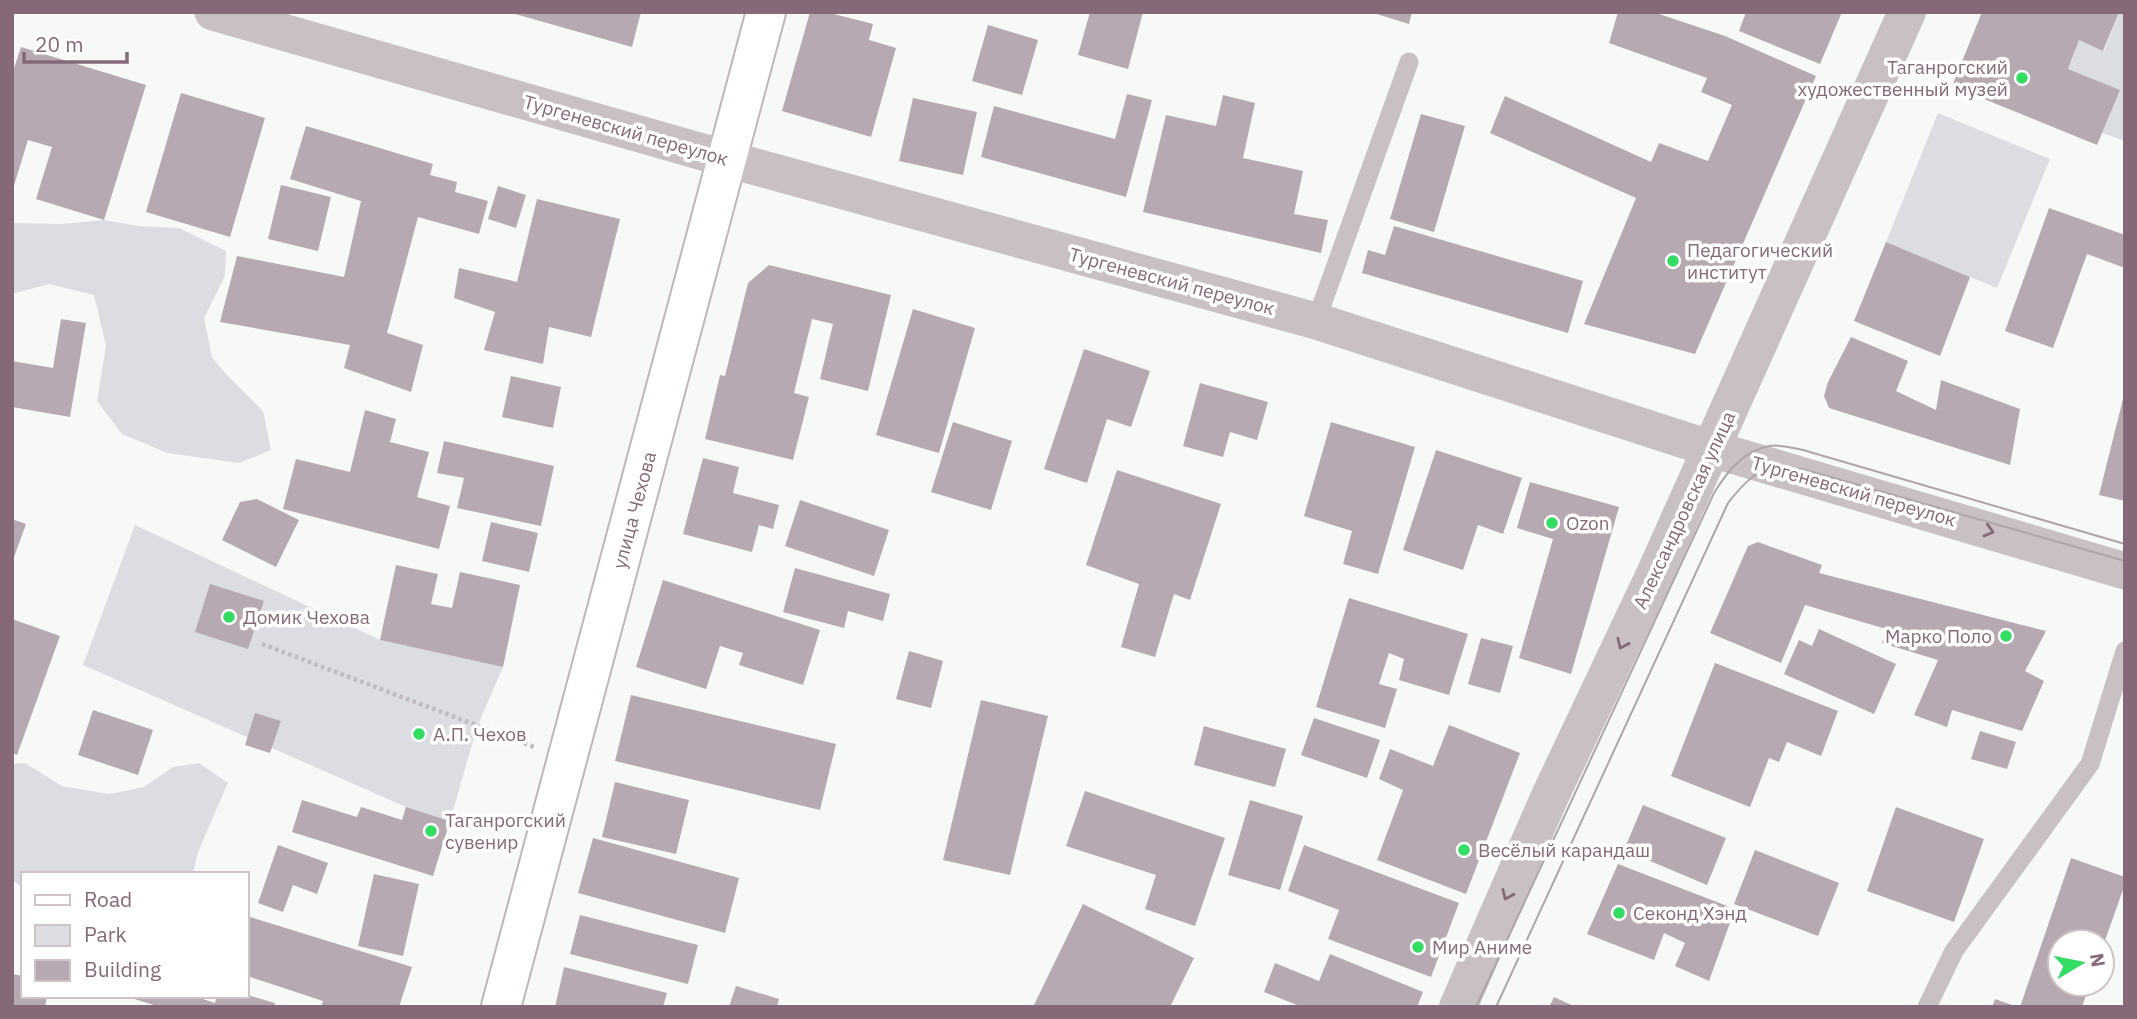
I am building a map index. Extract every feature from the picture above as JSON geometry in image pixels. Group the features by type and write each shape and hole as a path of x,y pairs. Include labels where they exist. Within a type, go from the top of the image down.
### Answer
{"main road":[{"name":"улица Чехова","path":"501,1007 766,12"}],"street":[{"name":"Тургеневский переулок","path":"213,12 727,159 1316,321 1712,449 2125,571"},
{"name":"Александровская улица","path":"1458,1007 1550,796 1712,449 1908,12"}],"lane":[{"path":"1316,321 1409,62"},
{"path":"1927,1007 1954,951 2090,764 2125,652"}],"path":[{"path":"262,645 477,727 568,758"}],"green space":[{"path":"2119,12 2125,12 2125,141 2102,133 2119,90 2068,69 2079,40 2104,51"},
{"path":"1938,113 2050,159 1997,288 1886,242"},
{"path":"104,220 139,226 179,228 226,251 225,276 204,318 212,357 263,411 271,450 239,463 167,453 122,434 97,401 106,346 94,295 49,284 12,294 12,223 62,224"},
{"path":"135,525 380,640 503,667 477,727 450,821 406,807 83,665"},
{"path":"25,763 62,786 109,794 144,787 173,767 199,763 228,783 198,852 193,872 21,872 21,886 12,880 12,764"}],"building":[{"path":"508,12 641,12 632,47"},
{"path":"810,12 826,12 873,24 869,40 896,48 871,137 782,111"},
{"path":"1090,12 1143,12 1128,69 1078,55"},
{"path":"1370,12 1412,12 1409,24"},
{"path":"1618,12 1653,12 1725,36 1816,76 1695,354 1584,324 1636,198 1490,133 1505,96 1651,162 1659,143 1708,161 1732,105 1701,92 1707,78 1609,43"},
{"path":"1746,12 1842,12 1820,64 1739,31"},
{"name":"Таганрогский художественный музей","path":"1982,12 2119,12 2103,51 2079,40 2068,69 2120,90 2097,145 1952,86"},
{"path":"988,25 1038,40 1022,95 972,81"},
{"path":"21,47 146,85 104,220 36,199 52,147 28,140 12,192 12,74"},
{"path":"181,93 265,118 230,237 146,212"},
{"path":"1127,94 1152,100 1126,197 981,157 994,106 1115,139"},
{"path":"1223,95 1255,103 1243,158 1303,171 1294,214 1328,220 1321,253 1143,212 1166,115 1216,126"},
{"path":"913,98 977,112 963,175 899,161"},
{"path":"1421,114 1465,126 1434,232 1390,219"},
{"path":"306,126 433,164 430,175 457,182 455,192 488,201 479,234 418,217 387,333 423,345 411,392 344,368 350,345 220,322 237,256 344,277 361,201 290,179"},
{"path":"281,185 331,197 318,251 268,239"},
{"path":"498,186 526,195 516,228 488,219"},
{"path":"537,199 620,219 591,337 549,327 543,364 484,350 495,312 454,298 459,268 517,282"},
{"path":"2049,208 2125,235 2125,268 2087,254 2053,348 2005,331"},
{"path":"1394,226 1583,281 1568,333 1362,273 1368,250 1385,255"},
{"path":"1886,242 1970,277 1940,356 1854,321"},
{"path":"769,265 891,295 868,391 820,379 833,324 812,319 794,393 809,397 793,460 705,439 720,375 725,376 748,283"},
{"path":"913,309 975,328 939,453 876,435"},
{"path":"61,319 86,323 70,417 12,407 12,361 53,368"},
{"path":"1851,337 1908,361 1896,391 1936,410 1941,380 2020,409 2010,465 1829,408 1824,396 1828,382"},
{"path":"1084,349 1150,371 1131,427 1107,419 1087,483 1044,469"},
{"path":"511,376 561,387 553,428 502,417"},
{"path":"1200,383 1268,402 1257,440 1230,432 1223,457 1183,446"},
{"path":"2125,395 2125,501 2099,495"},
{"path":"365,410 396,419 390,442 429,452 417,497 450,506 439,549 283,509 296,459 350,472"},
{"path":"953,422 1012,441 991,510 931,492"},
{"path":"1331,422 1415,447 1378,574 1343,564 1352,531 1304,516"},
{"path":"444,441 554,466 541,526 457,508 464,478 437,473"},
{"path":"1436,450 1522,478 1503,534 1478,525 1463,570 1403,550"},
{"path":"703,458 739,467 733,493 779,505 773,529 759,525 752,552 683,534"},
{"path":"1117,470 1221,504 1190,600 1174,594 1155,657 1121,647 1139,584 1086,565"},
{"path":"1530,482 1619,507 1571,674 1519,658 1553,539 1517,528"},
{"path":"257,499 299,520 276,567 222,540 240,502"},
{"path":"800,500 889,530 874,576 785,546"},
{"path":"12,519 26,524 13,560 12,560"},
{"path":"491,522 538,533 529,572 482,561"},
{"path":"1758,542 1822,565 1819,573 2046,631 2025,671 2044,681 2022,731 1952,710 1947,727 1914,715 1938,660 1882,643 1886,629 1805,605 1781,663 1710,633 1748,546"},
{"path":"396,565 438,574 431,604 452,608 460,572 520,585 503,667 380,640"},
{"path":"795,568 890,594 883,621 848,611 844,628 783,612"},
{"path":"663,580 820,630 803,685 739,665 743,653 720,646 706,689 636,667"},
{"name":"Домик Чехова","path":"210,584 264,601 248,649 195,632"},
{"path":"1349,598 1468,634 1449,695 1399,680 1404,659 1389,653 1379,684 1397,689 1385,728 1316,707"},
{"path":"12,619 60,636 17,755 12,753"},
{"path":"1819,629 1896,664 1874,714 1784,674 1799,640 1812,646"},
{"path":"1481,638 1513,646 1500,693 1468,684"},
{"path":"909,651 943,661 931,708 896,699"},
{"path":"1715,663 1838,711 1821,756 1787,742 1779,762 1769,758 1750,807 1671,776"},
{"path":"631,695 836,744 820,810 615,761"},
{"path":"981,700 1048,716 1010,875 943,860"},
{"path":"93,710 153,730 138,775 78,755"},
{"path":"255,713 281,721 270,753 245,745"},
{"path":"1314,718 1380,740 1367,778 1301,755"},
{"path":"1449,725 1520,753 1466,894 1377,860 1403,790 1379,779 1390,749 1433,766"},
{"path":"1204,726 1286,749 1275,787 1194,765"},
{"path":"1980,731 2016,742 2007,769 1971,759"},
{"path":"615,782 689,800 676,854 602,837"},
{"path":"1085,791 1225,838 1195,926 1145,909 1156,875 1066,846"},
{"path":"302,800 357,817 361,807 402,820 406,807 450,821 433,876 292,832"},
{"path":"1250,800 1303,816 1280,890 1228,875"},
{"path":"1643,805 1726,838 1707,885 1624,850"},
{"path":"1896,807 1984,839 1954,922 1867,891"},
{"path":"593,838 739,878 725,933 578,893"},
{"path":"278,845 328,863 317,894 293,885 283,912 258,903"},
{"path":"1304,845 1459,903 1431,977 1328,939 1339,910 1288,891"},
{"path":"1755,850 1839,883 1818,936 1734,904"},
{"path":"2071,858 2125,877 2109,928 2047,928"},
{"path":"1618,864 1735,909 1709,981 1675,966 1685,943 1664,933 1654,960 1587,934"},
{"path":"374,874 419,884 403,956 358,946"},
{"path":"1083,904 1194,958 1170,1007 1033,1007"},
{"path":"580,915 698,945 688,984 570,954"},
{"path":"248,916 412,967 399,1007 321,1007 323,1001 248,976"},
{"path":"2046,931 2046,998 2085,998 2082,1007 2020,1007"},
{"path":"1330,954 1423,992 1417,1007 1302,1007 1264,992 1275,963 1319,981"},
{"path":"564,967 667,993 663,1007 555,1007"},
{"path":"12,974 21,976 21,998 47,998 45,1007 12,1007"},
{"path":"736,986 779,999 777,1007 729,1007"},
{"path":"248,995 275,1003 274,1007 160,1007 131,998 200,998 215,1003 216,998 248,998"},
{"path":"1554,997 1576,1007 1549,1007"},
{"path":"1995,999 2015,1006 2015,1007 1992,1007"}],"tram line":[{"path":"1476,1007 1714,493 1730,470 1751,452 1769,446 1803,450 2125,544"},
{"path":"1496,1007 1728,503 1754,476 1773,467 1802,469 2125,561"}],"place":[{"name":"Таганрогский художественный музей","path":"2022,78"},
{"name":"Педагогический институт","path":"1673,261"},
{"name":"Ozon","path":"1552,523"},
{"name":"Домик Чехова","path":"229,617"},
{"name":"Марко Поло","path":"2006,636"},
{"name":"А.П. Чехов","path":"419,734"},
{"name":"Таганрогский сувенир","path":"431,831"},
{"name":"Весёлый карандаш","path":"1464,850"},
{"name":"Секонд Хэнд","path":"1619,913"},
{"name":"Мир Аниме","path":"1418,947"}]}
